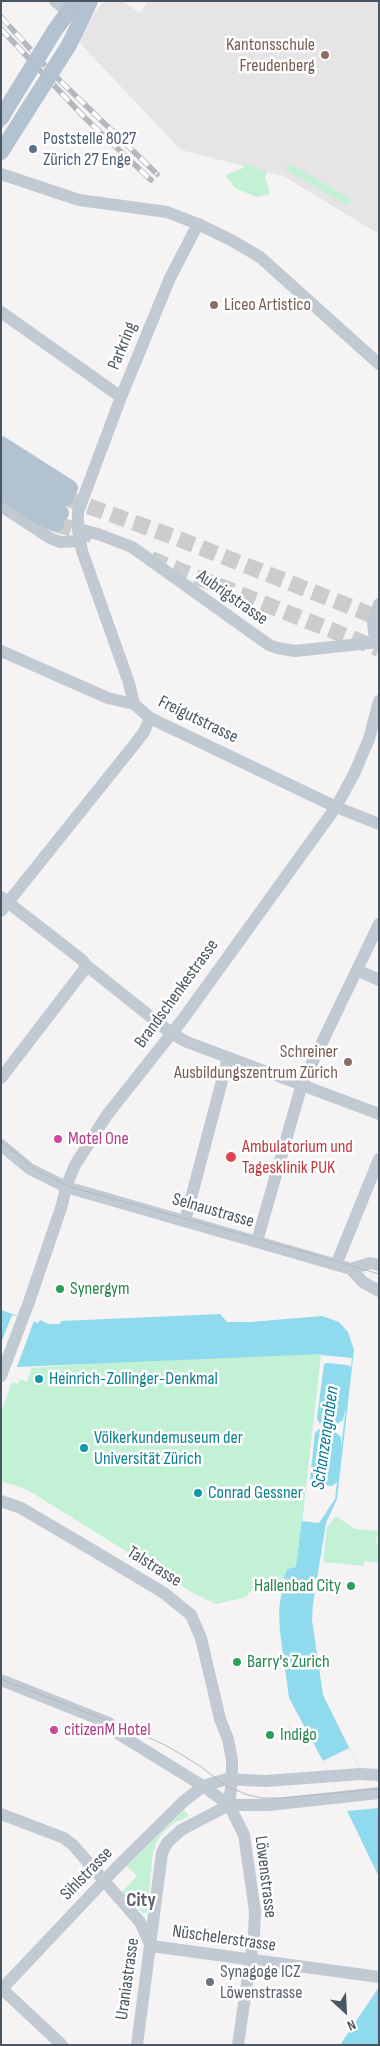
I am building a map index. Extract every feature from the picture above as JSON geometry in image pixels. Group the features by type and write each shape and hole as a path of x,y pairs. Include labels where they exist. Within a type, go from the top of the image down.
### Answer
{"main road":[{"path":"1,118 70,9 90,1"},
{"path":"1,152 68,45 70,9"},
{"path":"1,444 63,506"},
{"path":"1,460 37,484 63,506"},
{"path":"1,476 63,506"},
{"path":"1,492 31,512 63,506"}],"street":[{"path":"1,174 79,200 167,212 231,240 260,257 379,364"},
{"name":"Parkring","path":"134,704 129,683 78,536 78,512 121,397 170,278 198,224"},
{"path":"1,312 121,397"},
{"name":"Aubrigstrasse","path":"1,506 50,538 60,542 78,536 98,534 132,547 269,645 277,648 294,651 379,642"},
{"path":"379,604 372,623 374,633 379,642"},
{"name":"Freigutstrasse","path":"1,651 108,698 134,704 150,718 336,807 379,824"},
{"name":"Brandschenkestrasse","path":"1,1376 23,1318 73,1168 107,1115 171,1033 336,807 354,774 369,739 379,700"},
{"path":"150,718 144,732 134,745 69,827 4,904 81,959 87,966 171,1033 187,1042 379,1114"},
{"path":"257,1241 302,1084 379,924"},
{"path":"1,1078 87,966"},
{"path":"357,970 379,980"},
{"path":"185,1221 228,1058"},
{"name":"Selnaustrasse","path":"1,1145 30,1169 66,1187 351,1269 363,1282 379,1291"},
{"path":"336,1265 379,1159"},
{"name":"Selnaustrasse","path":"351,1269 370,1263 379,1265"},
{"name":"Talstrasse","path":"1,1501 21,1508 52,1525 164,1594 184,1608 191,1616 197,1627 220,1719 228,1739 232,1760 229,1805"},
{"path":"1,1680 109,1723 117,1733 203,1786 229,1805 255,1806 375,1794"},
{"path":"203,1786 215,1781 232,1779 265,1781 361,1774 379,1775"},
{"name":"Sihlstrasse","path":"2,1990 104,1881 183,1802 203,1786"},
{"name":"Löwenstrasse","path":"229,1805 244,1835 255,1910 254,1935 238,2045"},
{"name":"Uraniastrasse","path":"137,2045 162,1852 181,1830 229,1805"},
{"name":"Nüschelerstrasse","path":"1,1814 66,1839 140,1922 151,1946 250,1961 379,1977"},
{"path":"2,1990 62,2045"}],"shaded area":[{"path":"104,1 122,1 140,13 148,1 379,1 379,234 283,176 181,150 75,38"}],"green space":[{"path":"245,163 267,172 265,177 270,192 268,195 256,197 235,188 225,175 243,168"},
{"path":"289,163 351,199 347,205 285,169"},
{"path":"322,1353 296,1567 287,1569 284,1578 251,1591 246,1597 216,1604 195,1594 26,1489 1,1481 1,1412 12,1382 18,1384 20,1379 27,1382 32,1368"},
{"path":"336,1516 355,1529 378,1531 376,1543 379,1544 379,1563 364,1561 364,1566 323,1562 327,1527"},
{"path":"184,1810 189,1816 174,1823 165,1831 158,1839 153,1851 147,1913 143,1913 122,1892 137,1876 127,1866"}],"water":[{"name":"Schanzengraben","path":"1,1310 38,1323 40,1320 48,1324 60,1324 61,1321 220,1314 227,1322 322,1316 339,1322 348,1332 354,1350 337,1499 326,1523 312,1620 323,1695 379,1808 379,1877 323,1761 289,1698 280,1632 279,1609 284,1578 287,1569 296,1567 322,1354 17,1367 1,1359"},
{"path":"379,1987 379,2042 377,2045 340,2045"}],"pier":[{"path":"12,1315 34,1321 17,1367 1,1361 1,1343"},
{"path":"321,1355 352,1358 351,1367 348,1365 324,1364 317,1418 319,1423 335,1425 343,1420 346,1407 341,1447 341,1437 334,1431 319,1429 315,1433 310,1479 313,1484 332,1486 337,1482 335,1499 319,1523 302,1521"},
{"path":"349,1748 379,1808 347,1811 323,1761"}],"tunnel":[{"path":"66,498 174,537 379,618"},
{"path":"56,524 92,535"},
{"path":"151,559 379,649"}],"tram line":[{"path":"1,108 70,1"},
{"path":"1,129 82,1"},
{"path":"1,1141 36,1170 71,1187 379,1274"},
{"path":"1,1679 139,1733 169,1747 200,1766 226,1786 248,1795 262,1798 281,1798 379,1789"}],"railway":[{"path":"1,17 52,73 157,174"},
{"path":"1,29 84,117 151,180"}],"place":[{"name":"Kantonsschule Freudenberg","path":"325,55"},
{"name":"Poststelle 8027 Zürich 27 Enge","path":"33,149"},
{"name":"Liceo Artistico","path":"214,305"},
{"name":"Schreiner Ausbildungszentrum Zürich","path":"348,1062"},
{"name":"Motel One","path":"58,1139"},
{"name":"Ambulatorium und Tagesklinik PUK","path":"231,1157"},
{"name":"Synergym","path":"60,1289"},
{"name":"Heinrich-Zollinger-Denkmal","path":"39,1379"},
{"name":"Völkerkundemuseum der Universität Zürich","path":"84,1448"},
{"name":"Conrad Gessner","path":"198,1493"},
{"name":"Hallenbad City","path":"351,1586"},
{"name":"Barry's Zurich","path":"237,1662"},
{"name":"citizenM Hotel","path":"54,1730"},
{"name":"Indigo","path":"270,1735"},
{"name":"Synagoge ICZ Löwenstrasse","path":"210,1982"}],"district":[{"name":"City","path":"141,1901"}]}
